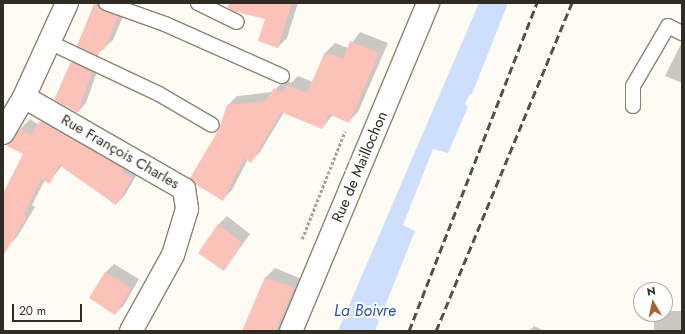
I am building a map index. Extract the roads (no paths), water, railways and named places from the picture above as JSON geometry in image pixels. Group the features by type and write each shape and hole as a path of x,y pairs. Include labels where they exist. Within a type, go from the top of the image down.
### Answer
{"street":[{"path":"3,133 24,97 67,3"},
{"name":"Rue de Maillochon","path":"291,331 428,3"},
{"name":"Rue François Charles","path":"24,97 184,189 187,209 173,255 131,331"}],"lane":[{"path":"106,3 165,24 282,76"},
{"path":"198,3 237,22"},
{"path":"633,106 633,86 668,26 682,33"},
{"path":"49,42 159,94 212,125"}],"water":[{"name":"La Boivre","path":"479,3 508,3 472,94 469,95 465,104 468,107 448,153 433,149 403,225 415,231 375,331 338,331"}],"railway":[{"path":"409,331 537,3"},
{"path":"436,331 572,3"}]}
